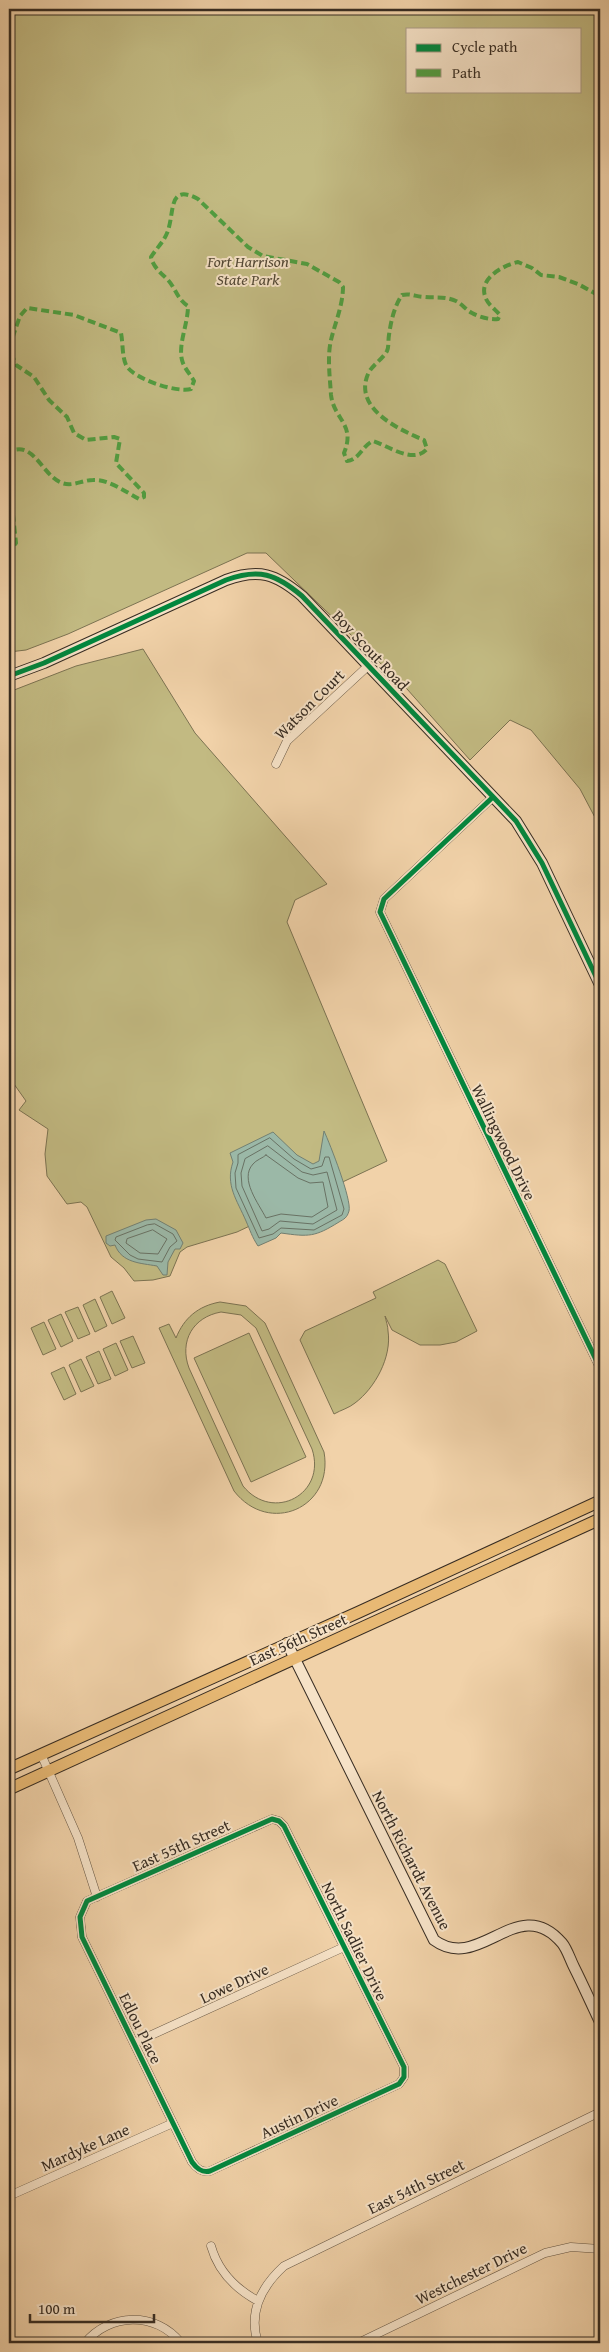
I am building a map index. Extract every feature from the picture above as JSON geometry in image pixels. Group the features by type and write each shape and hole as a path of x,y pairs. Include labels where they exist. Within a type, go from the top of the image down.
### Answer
{"main road":[{"name":"East 56th Street","path":"9,1769 600,1501"},
{"name":"East 56th Street","path":"9,1789 600,1519"}],"street":[{"name":"Boy Scout Road","path":"9,676 44,663 226,580 255,574 276,577 302,596 519,826 542,863 600,985"},
{"name":"Watson Court","path":"276,764 287,741 368,666"},
{"name":"Wallingwood Drive","path":"493,797 384,899 380,912 600,1368"},
{"path":"535,1530 542,1546"},
{"name":"North Richardt Avenue","path":"287,1643 296,1657 426,1929 434,1940 450,1948 470,1949 518,1926 534,1925 545,1929 563,1944 600,2022"},
{"path":"41,1754 78,1838 97,1897"},
{"name":"East 55th Street","path":"97,1897 265,1821 276,1820"},
{"name":"North Sadlier Drive","path":"276,1820 284,1826 404,2067 404,2077"},
{"name":"Edlou Place","path":"97,1897 87,1902 81,1912 79,1923 81,1935 192,2162 202,2171"},
{"name":"Lowe Drive","path":"134,2043 344,1947"},
{"name":"Austin Drive","path":"202,2171 210,2171 390,2088 400,2083 404,2077"},
{"name":"East 54th Street","path":"258,2301 265,2286 272,2277 287,2264 600,2112"},
{"name":"Mardyke Lane","path":"9,2196 173,2123"},
{"path":"211,2246 218,2264 230,2280 242,2291 258,2301 255,2324 258,2343"},
{"name":"Westchester Drive","path":"358,2343 545,2253 571,2247 600,2250"},
{"path":"85,2343 102,2327 127,2320 146,2322 161,2327 180,2343"},
{"path":"592,2343 600,2339"}],"green space":[{"name":"Fort Harrison State Park","path":"9,9 600,9 600,827 580,789 531,730 510,720 470,760 407,689 266,553 247,553 68,634 26,650 9,652"},
{"path":"143,649 195,733 327,884 295,900 287,922 387,1161 237,1232 187,1247 180,1252 170,1276 153,1280 134,1281 124,1268 111,1257 87,1207 81,1202 67,1204 47,1176 45,1154 48,1129 19,1110 26,1101 9,1077 9,692 76,666"},
{"path":"438,1260 445,1264 477,1331 456,1342 440,1345 420,1345 392,1330 385,1316 389,1341 385,1361 380,1371 362,1397 353,1405 334,1414 300,1340 305,1331 376,1298 373,1292"},
{"path":"112,1291 125,1318 112,1324 100,1297"},
{"path":"95,1299 107,1326 95,1332 83,1305"},
{"path":"220,1302 246,1306 265,1323 324,1452 324,1472 319,1488 309,1501 296,1509 280,1513 264,1512 248,1505 234,1491 159,1328 169,1324 176,1338 183,1325 193,1314","holes":["221,1312 241,1315 256,1328 312,1449 315,1465 312,1479 305,1490 294,1498 282,1502 269,1502 255,1497 243,1486 186,1358 187,1340 196,1325 203,1319"]},
{"path":"78,1307 90,1334 78,1339 65,1312"},
{"path":"61,1314 73,1341 61,1347 48,1320"},
{"path":"44,1322 56,1349 43,1355 31,1328"},
{"path":"249,1333 306,1457 251,1482 194,1358"},
{"path":"133,1336 145,1363 132,1368 120,1341"},
{"path":"116,1343 128,1370 115,1376 103,1349"},
{"path":"99,1351 111,1379 98,1384 86,1357"},
{"path":"81,1359 94,1386 81,1392 69,1365"},
{"path":"64,1367 76,1394 64,1400 51,1373"}],"water":[{"path":"324,1131 347,1196 349,1211 347,1215 331,1227 312,1235 281,1233 276,1238 258,1246 233,1192 230,1178 233,1162 230,1153 273,1132 297,1155 313,1164 319,1161"},
{"path":"156,1219 176,1230 183,1243 180,1249 175,1249 168,1262 167,1275 163,1275 157,1266 127,1259 118,1251 115,1245 110,1246 106,1243 106,1236 146,1220"}],"marked path":[{"path":"9,458 14,450 21,449 33,456 49,474 62,483 70,484 99,480 117,486 139,499 144,497 144,493 116,463 120,439 114,437 86,440 74,433 67,417 49,400 34,377 16,365 9,348 20,316 27,308 74,315 121,333 126,365 137,375 166,387 184,390 191,389 194,381 184,366 181,354 188,306 181,300 171,283 155,267 151,257 168,232 175,200 182,194 198,199 248,247 263,256 307,264 339,282 343,287 330,347 329,368 333,403 346,428 347,443 344,453 347,461 358,456 373,441 407,455 415,455 427,449 424,440 392,424 373,408 367,398 365,386 368,374 387,351 393,314 402,295 448,298 458,302 478,316 498,319 500,315 489,304 484,289 489,278 494,273 518,262 532,268 541,275 559,277 578,284 600,296"},
{"path":"9,478 16,543 9,549"}],"cycle path":[{"path":"9,676 44,663 226,580 248,574 267,575 275,578 302,596 516,821 542,863 600,985"},
{"path":"493,797 384,899 380,912 600,1368"},
{"path":"272,1819 279,1821 284,1826 404,2067 404,2077 399,2084 210,2171 202,2171 192,2162 82,1937 80,1917 87,1901 272,1819"}]}
